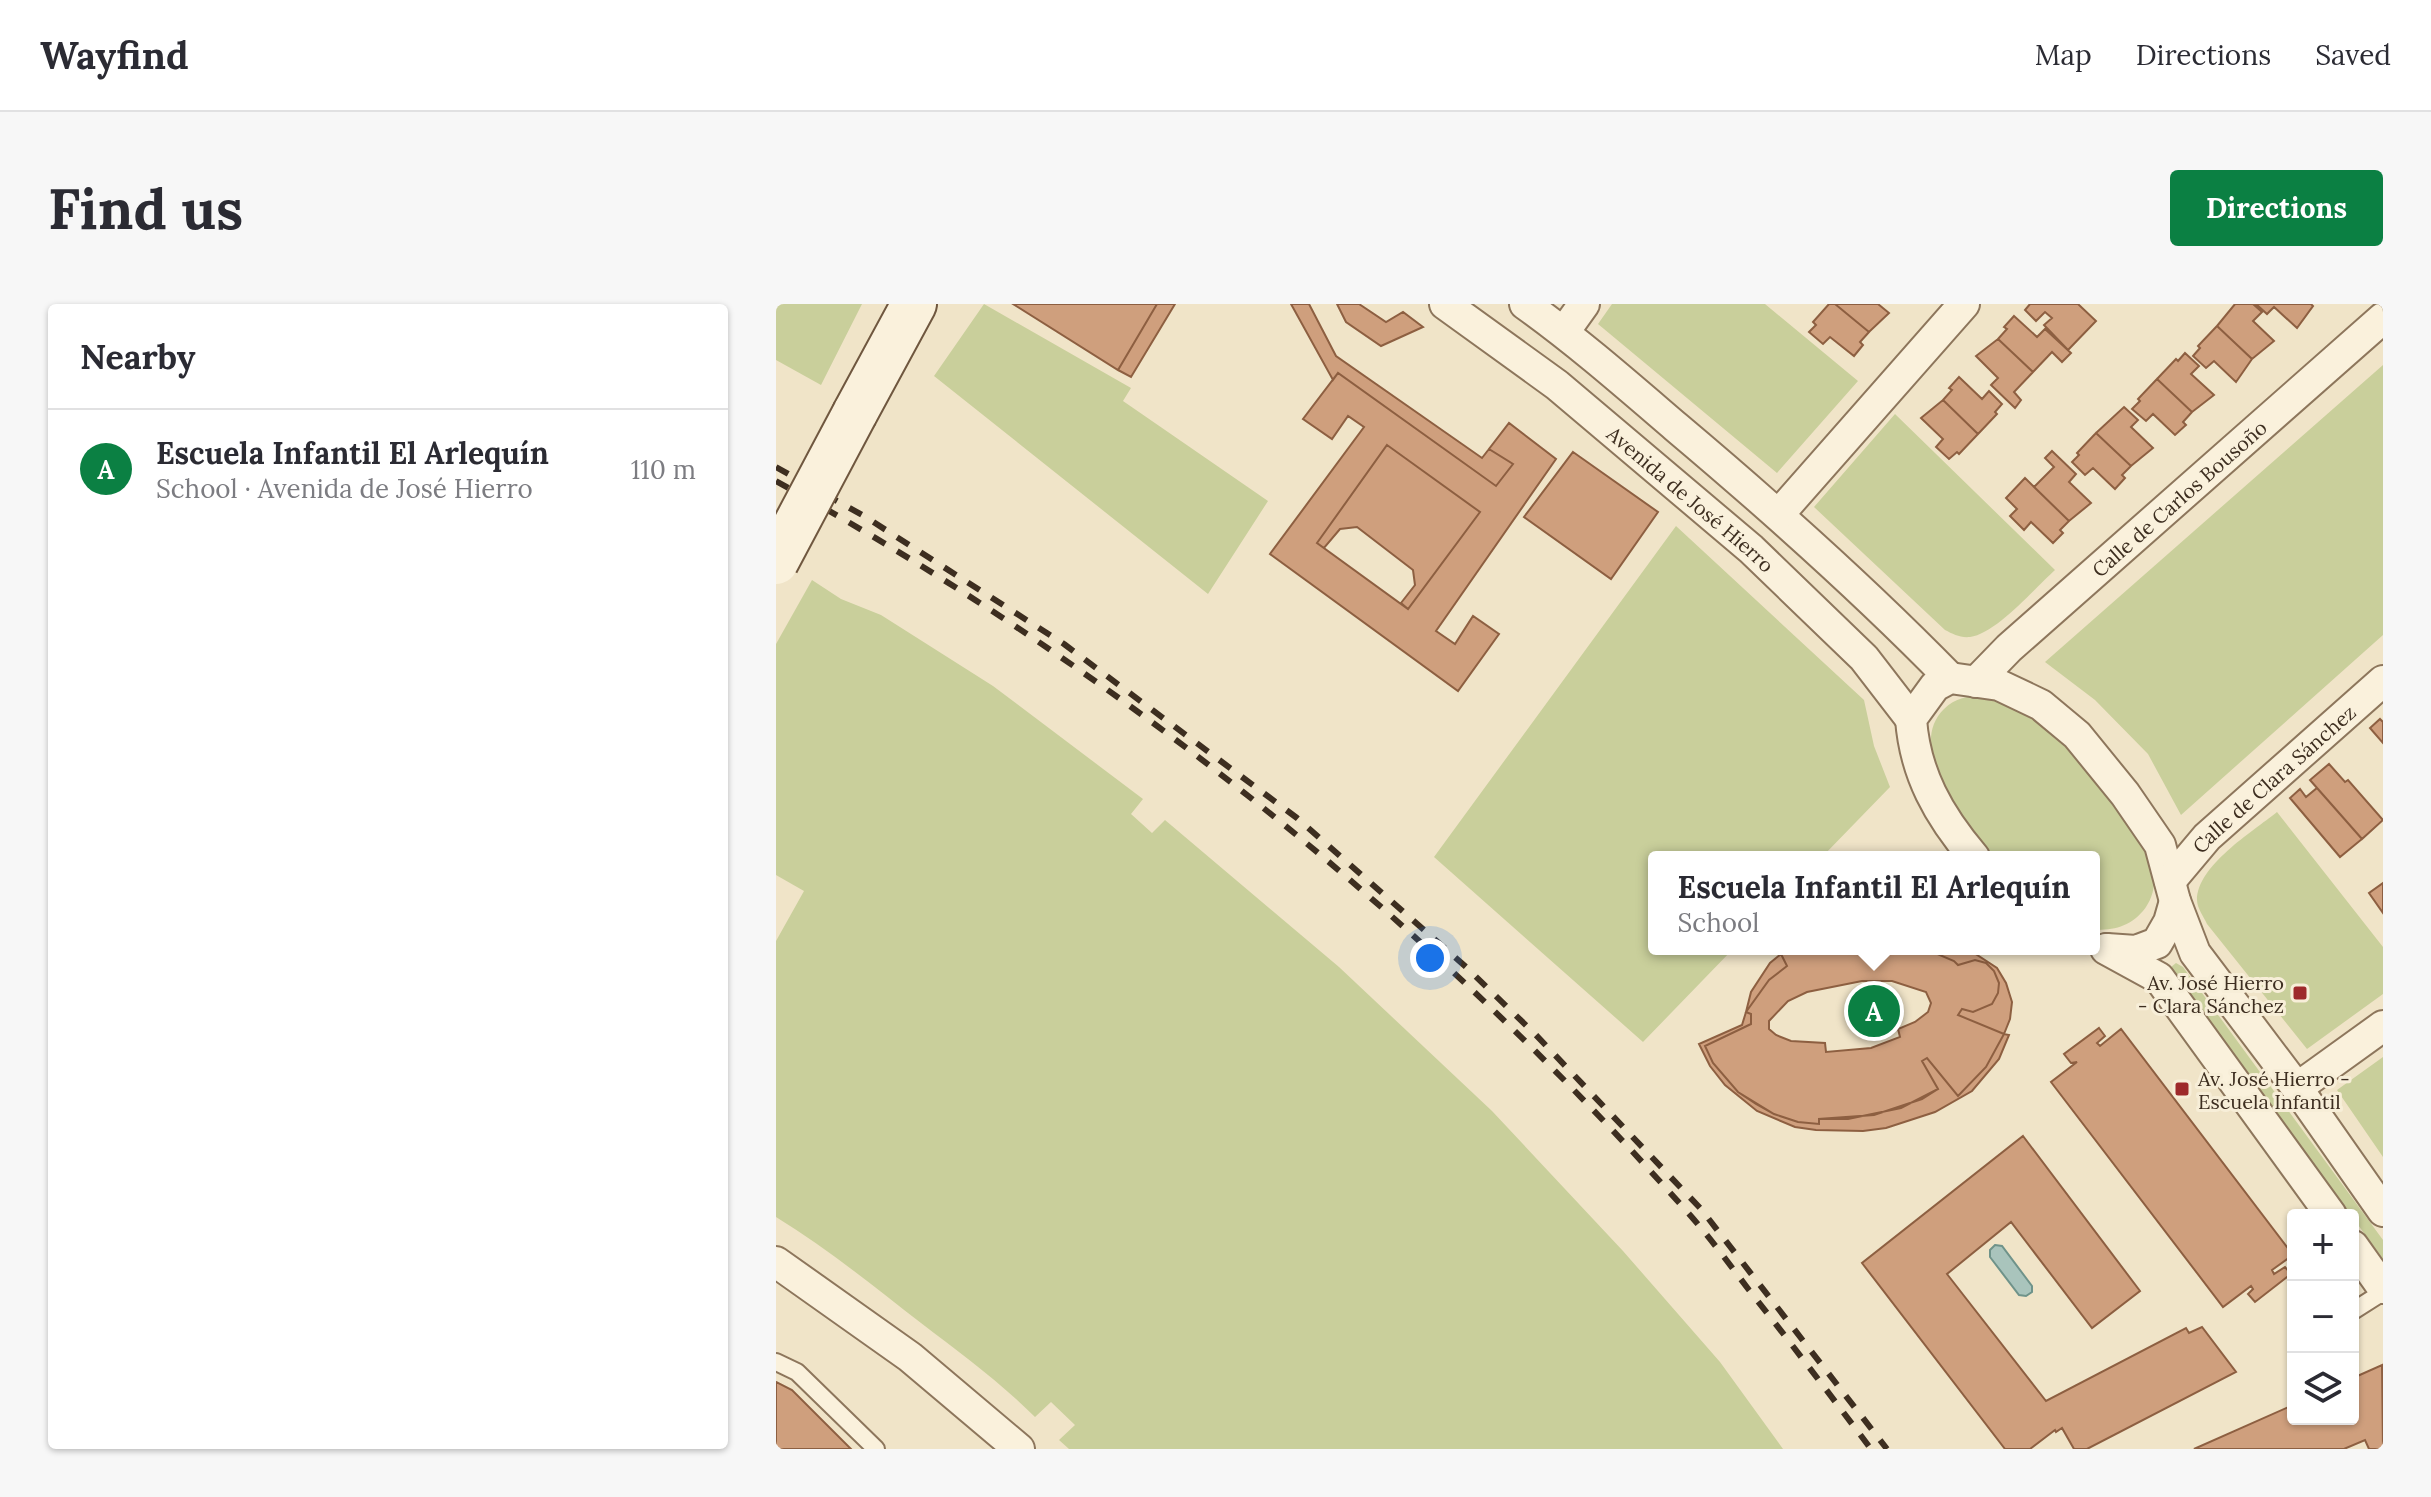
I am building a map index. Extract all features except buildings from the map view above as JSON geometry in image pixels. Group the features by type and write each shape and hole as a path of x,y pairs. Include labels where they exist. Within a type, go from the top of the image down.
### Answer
{"street":[{"path":"776,562 914,304"},
{"name":"Avenida de José Hierro","path":"1445,304 1557,385 1751,549 1864,658 1911,719"},
{"path":"1525,304 1564,332 1779,514 1898,625 1963,680 1999,685 2041,705 2077,735 2125,794 2160,845 2172,891 2195,953 2297,1088 2383,1211"},
{"path":"1564,332 1584,304"},
{"path":"1779,514 1964,304"},
{"name":"Calle de Carlos Bousoño","path":"1911,719 1935,686 1963,680 2009,648 2383,318"},
{"name":"Calle de Clara Sánchez","path":"2100,946 2136,951 2157,943 2169,922 2172,891 2207,837 2383,681"},
{"path":"1911,719 1913,747 1925,785 1949,827 1969,851"},
{"path":"2100,946 2159,978 2327,1209"},
{"path":"2297,1088 2383,1026"},
{"path":"2359,1255 2383,1290"},
{"path":"776,1262 910,1357 1019,1449"}],"lane":[{"path":"2359,1307 2383,1290"},
{"path":"776,1362 797,1372 876,1449"}],"green space":[{"path":"776,304 862,304 821,385 776,360"},
{"path":"984,304 1131,388 1123,401 1268,501 1208,594 934,376"},
{"path":"1612,304 1765,304 1858,381 1777,473 1598,324"},
{"path":"2383,365 2383,635 2181,815 2148,754 2095,700 2045,662"},
{"path":"1895,414 2055,570 2003,619 1980,634 1963,637 1945,630 1814,507"},
{"path":"1676,526 1864,700 1874,746 1890,787 1828,851 1648,851 1648,955 1727,955 1643,1042 1434,857"},
{"path":"812,580 841,599 881,615 993,686 1143,799 1131,814 1152,833 1165,820 1339,967 1492,1111 1623,1251 1720,1362 1783,1449 1069,1449 1059,1440 1075,1425 1051,1402 1035,1417 980,1368 813,1241 776,1217 776,941 804,891 776,875 776,644"},
{"path":"1984,695 2048,729 2078,756 2119,807 2143,845 2154,877 2148,903 2132,921 2115,928 2100,929 2100,851 1985,851 1966,826 1942,785 1931,744 1934,725 1944,709 1953,702"},
{"path":"2277,812 2383,947 2383,994 2307,1049 2207,924 2197,903 2199,887 2216,862"},
{"path":"2176,963 2183,967 2383,1240 2383,1259 2359,1226 2359,1209 2346,1209 2171,967"},
{"path":"2383,1057 2383,1157 2337,1090"}],"water":[{"path":"1995,1245 2002,1246 2032,1286 2032,1292 2026,1296 2019,1295 1990,1257 1990,1250"}],"railway":[{"path":"776,467 864,516 1064,644 1297,818 1466,967 1535,1034 1701,1209 1887,1449"},
{"path":"776,481 903,555 1027,634 1147,719 1264,809 1377,903 1486,1003 1590,1107 1690,1215 1871,1449"}],"place":[{"name":"Av. José Hierro - Clara Sánchez","path":"2300,993"},
{"name":"Escuela Infantil El Arlequín","path":"1874,1011"},
{"name":"Av. José Hierro - Escuela Infantil","path":"2182,1089"}]}
